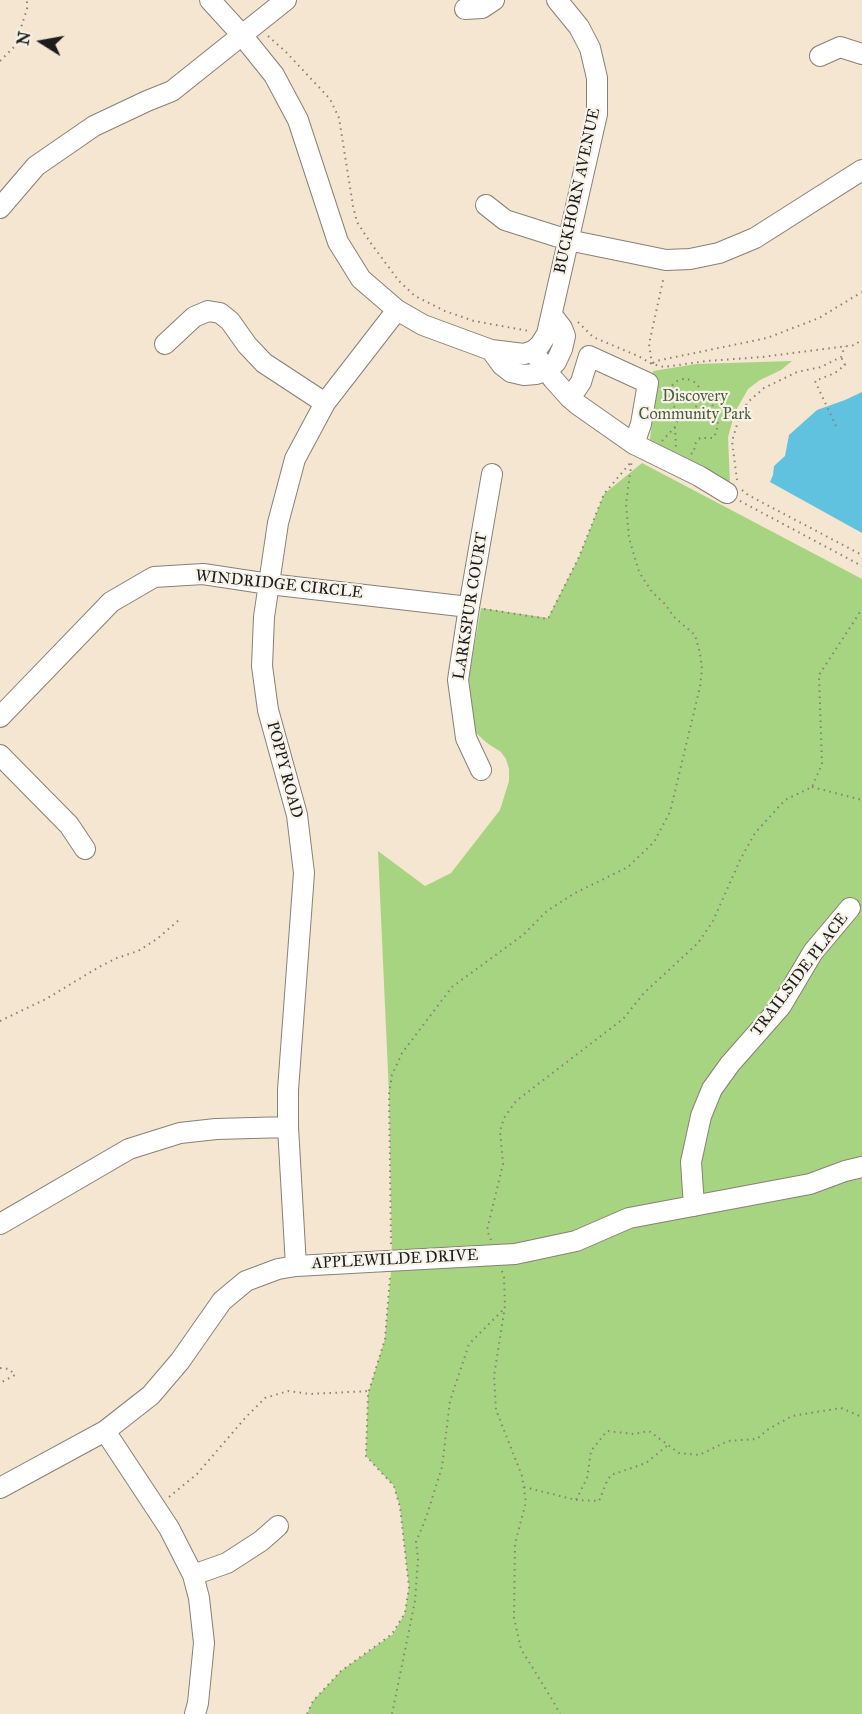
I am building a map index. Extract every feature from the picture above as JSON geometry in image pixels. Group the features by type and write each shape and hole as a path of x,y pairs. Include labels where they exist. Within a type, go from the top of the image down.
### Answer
{"street":[{"path":"210,0 248,29 274,75 298,120 338,242 361,279 397,310 423,325 491,350 524,354 533,351 570,398 633,453 699,476 727,493"},
{"path":"0,208 36,166 94,126 147,100 172,91 286,0"},
{"path":"465,9 482,8 494,0"},
{"name":"BUCKHORN AVENUE","path":"533,351 540,345 549,325 597,114 597,78 590,48 579,27 558,0"},
{"path":"820,56 840,47 862,54"},
{"path":"486,205 505,220 568,240 666,260 690,259 719,253 754,238 862,170"},
{"name":"POPPY ROAD","path":"296,1266 288,1090 304,873 297,815 268,710 262,666 264,617 278,523 295,459 325,403 397,310"},
{"path":"165,344 194,316 208,311 220,313 230,321 247,345 264,363 325,403"},
{"path":"491,350 502,365 512,372 524,375 548,370 556,362 565,336 562,328 549,325"},
{"path":"570,398 580,382 589,356 648,383 633,453"},
{"name":"LARKSPUR COURT","path":"481,770 466,738 458,681 475,608 492,474"},
{"name":"WINDRIDGE CIRCLE","path":"0,717 111,602 154,577 203,574 475,608"},
{"path":"0,755 69,825 85,849"},
{"name":"TRAILSIDE PLACE","path":"694,1206 691,1162 701,1116 712,1089 730,1064 781,1006 813,952 850,908"},
{"path":"0,1224 129,1149 180,1133 216,1129 288,1127"},
{"name":"APPLEWILDE DRIVE","path":"0,1488 105,1431 151,1395 180,1361 222,1301 246,1281 278,1269 296,1266 515,1254 576,1241 629,1218 810,1184 862,1167"},
{"path":"105,1431 169,1528 193,1575 199,1598 204,1643 195,1714"},
{"path":"193,1575 227,1563 261,1541 278,1526"}],"path":[{"path":"0,61 15,46 27,9 27,0"},
{"path":"248,29 285,51 330,99 339,118 357,222 399,281 415,296 474,321 549,325 575,320 593,337 652,364 664,367 855,345 862,339"},
{"path":"652,364 649,344 666,260"},
{"path":"652,364 656,361 767,338 819,318 862,292"},
{"path":"836,426 815,381 835,373 845,365 841,357 844,346"},
{"path":"841,357 821,367 796,372 764,388 748,402 732,441 739,485 748,495 862,555"},
{"path":"680,379 689,379 697,384 702,397 698,405 690,411 681,411 670,402 669,393 672,384 680,379"},
{"path":"687,457 693,452 700,438 713,438 718,424 710,397 707,393 701,392"},
{"path":"675,427 678,451 660,443 675,427 681,411"},
{"path":"475,608 548,619 579,557 604,494 633,453"},
{"path":"307,1714 313,1701 341,1671 393,1634 405,1613 409,1587 400,1507 394,1486 366,1456 369,1391 385,1339 392,1260 389,1094 392,1075 402,1053 452,987 523,935 548,910 575,893 628,867 654,842 670,812 700,687 702,669 695,635 674,617 665,604 652,592 639,572 629,538 626,504 633,453"},
{"path":"727,493 862,566"},
{"path":"744,504 748,495"},
{"path":"812,787 822,764 819,675 862,609"},
{"path":"560,1714 521,1649 514,1617 515,1544 526,1502 522,1476 496,1410 494,1376 505,1309 504,1277 488,1230 502,1164 500,1131 504,1118 516,1101 623,1019 644,993 698,943 713,921 754,833 785,800 812,787 862,800"},
{"path":"0,1021 46,999 99,967 138,951 157,939 180,919"},
{"path":"392,1714 415,1601 418,1559 416,1542 442,1467 450,1401 468,1344 505,1309"},
{"path":"0,1368 9,1369 15,1375 0,1383"},
{"path":"163,1502 197,1474 265,1398 288,1391 310,1394 369,1391"},
{"path":"576,1500 587,1478 591,1451 607,1431 634,1434 650,1431 679,1453 699,1455 728,1441 757,1439 767,1430 792,1416 841,1408 862,1417"},
{"path":"524,1487 576,1500 599,1501 611,1475 646,1463 668,1445"}],"green space":[{"name":"Discovery Community Park","path":"792,361 748,389 735,412 728,437 730,484 649,446 655,402 653,371 696,364"},
{"path":"642,463 862,579 862,1714 307,1714 313,1701 341,1671 393,1634 405,1613 409,1587 400,1507 394,1486 366,1456 368,1394 385,1339 392,1260 389,1094 378,851 425,886 451,873 500,810 509,781 509,769 501,752 475,732 470,705 469,676 481,608 548,618 579,557 604,494"}],"water":[{"path":"862,392 862,533 770,482 774,466 785,456 789,435 817,410"}]}
